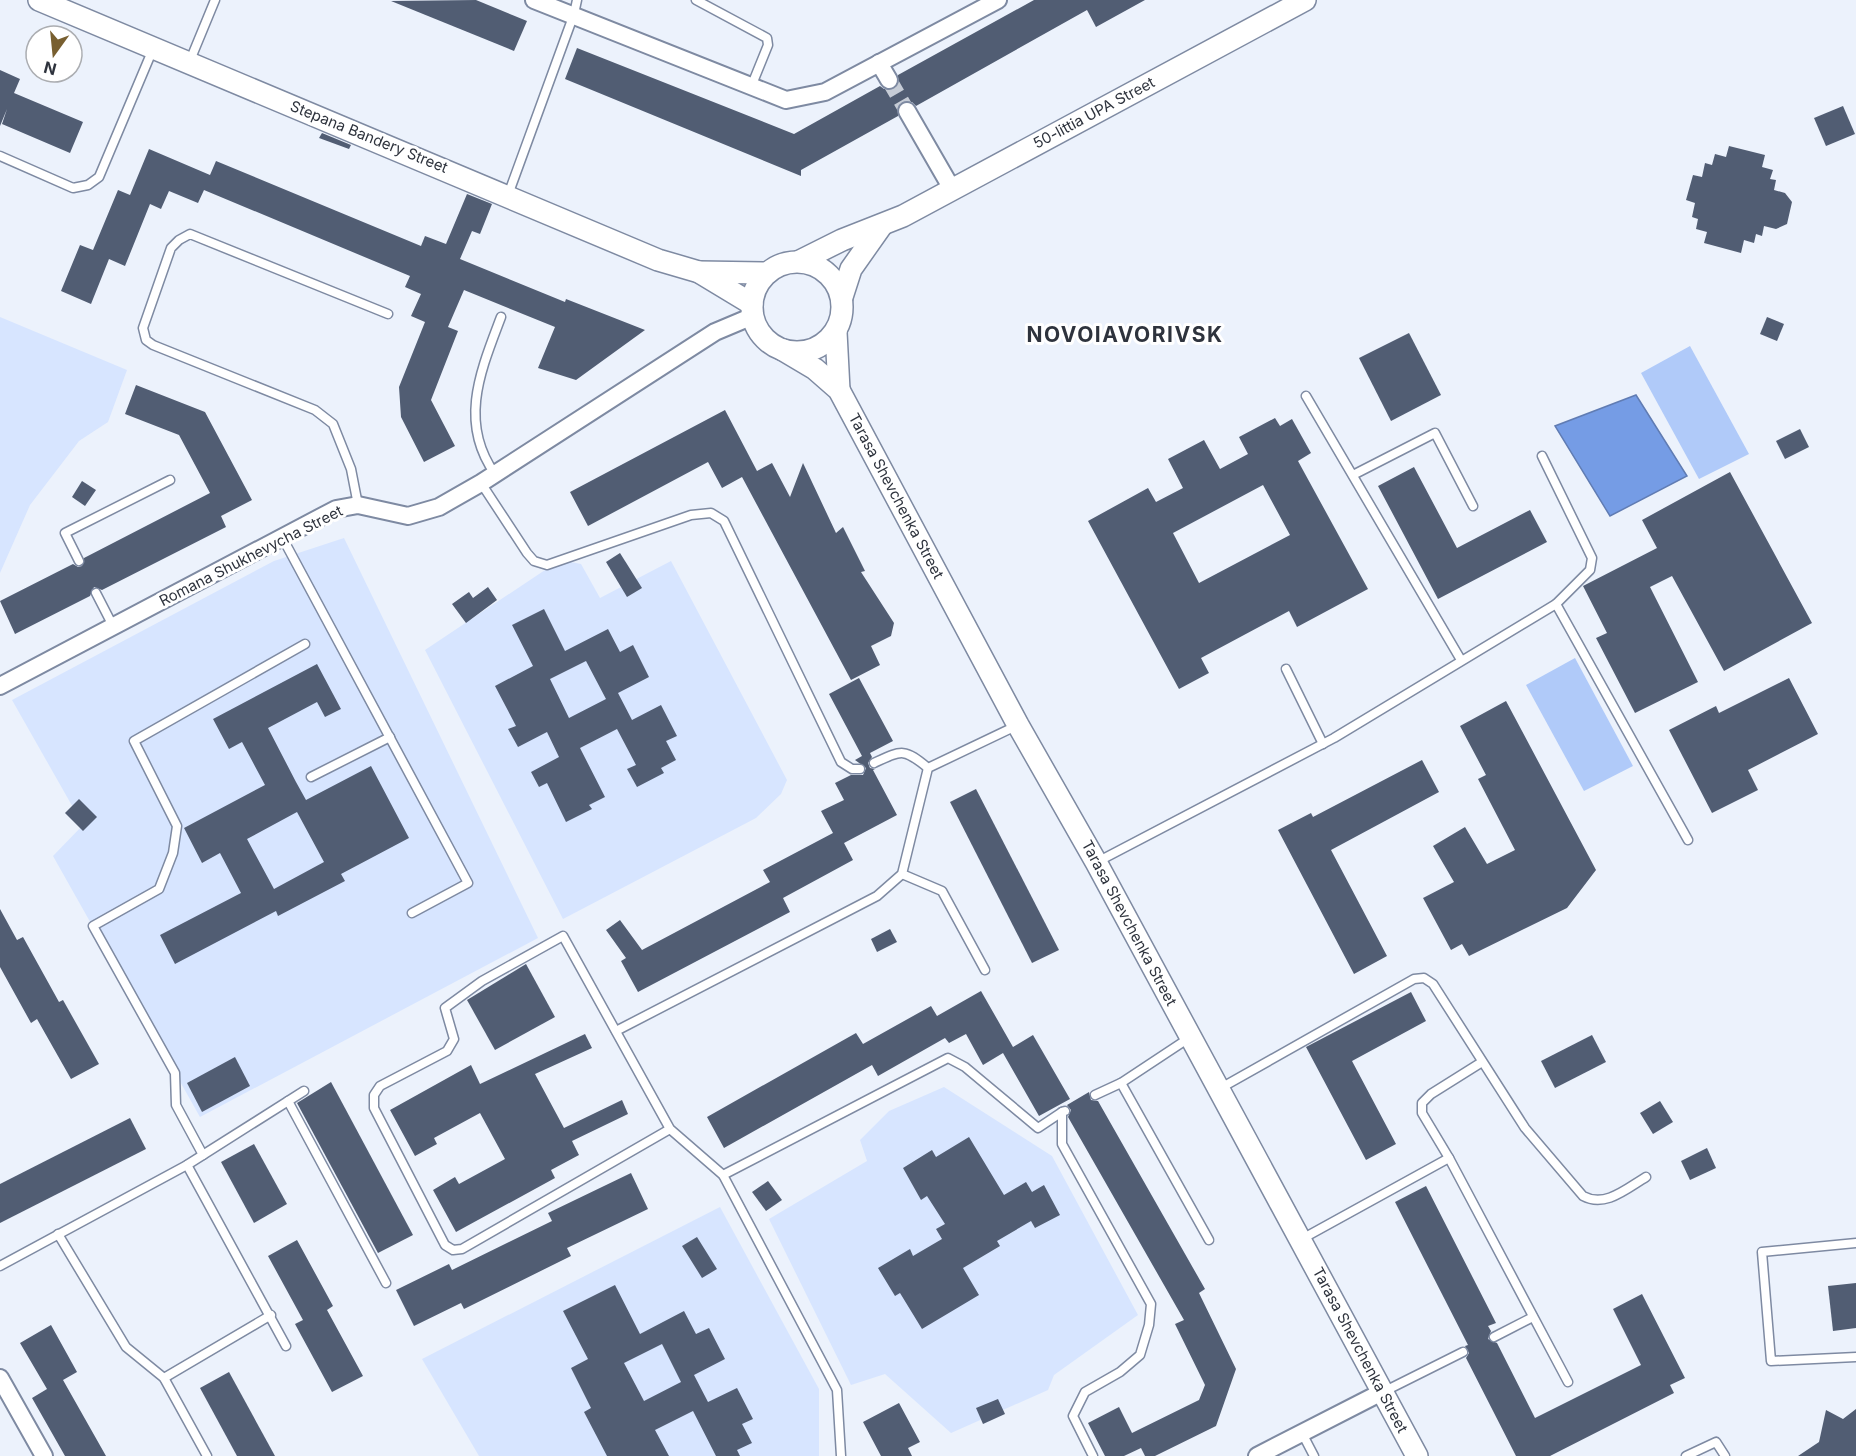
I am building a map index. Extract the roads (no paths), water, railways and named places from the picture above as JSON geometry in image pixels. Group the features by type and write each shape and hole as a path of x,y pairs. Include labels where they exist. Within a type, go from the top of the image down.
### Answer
{"street":[{"name":"Stepana Bandery Street","path":"39,0 508,195 658,260 699,272 767,273"},
{"path":"534,0 575,7 751,88 786,100 805,98 825,92 998,0"},
{"name":"50-littia UPA Street","path":"800,261 842,240 883,225 1305,0"},
{"path":"879,63 889,80"},
{"path":"907,111 952,189"},
{"name":"50-littia UPA Street","path":"842,297 851,269 883,225"},
{"path":"800,261 822,268 831,276 842,297 843,309 836,332 818,348 807,352 783,350 763,337 752,310 754,292 767,273 782,264 800,261"},
{"name":"Stepana Bandery Street","path":"699,272 752,310"},
{"name":"Romana Shukhevycha Street","path":"0,686 336,509 358,504 408,516 440,507 752,310"},
{"name":"Tarasa Shevchenka Street","path":"836,332 839,390"},
{"name":"Tarasa Shevchenka Street","path":"783,350 814,369 839,390 1018,725 1096,862 1418,1456"},
{"path":"0,1378 44,1456"},
{"path":"1257,1456 1383,1392"}],"lane":[{"path":"189,63 215,0"},
{"path":"696,0 767,38 768,45 751,88"},
{"path":"508,195 575,7"},
{"path":"0,156 73,188 88,184 99,177 153,48"},
{"path":"358,504 351,469 333,424 315,410 153,345 146,340 143,328 171,248 190,234 388,314"},
{"path":"501,317 475,393 477,435 488,464 488,478 527,553 534,561 547,565 691,515 711,513 724,521 841,762 852,769 860,769"},
{"path":"1306,396 1461,660"},
{"path":"1353,475 1435,433 1473,506"},
{"path":"1096,862 1323,744 1556,604 1590,570 1592,558 1542,456"},
{"path":"79,561 65,533 170,480"},
{"path":"282,537 468,883 412,913"},
{"path":"96,593 113,626"},
{"path":"1556,604 1688,840"},
{"path":"203,1155 176,1105 175,1073 93,926 159,889 174,853 177,826 134,741 305,644"},
{"path":"1286,669 1323,744"},
{"path":"928,768 1018,725"},
{"path":"311,777 390,737"},
{"path":"874,763 898,751 910,753 928,768"},
{"path":"616,1031 877,896 902,874 928,768"},
{"path":"902,874 942,891 986,969"},
{"path":"670,1128 462,1249 453,1250 445,1245 374,1107 374,1095 380,1086 447,1052 454,1039 445,1008 482,981 563,936 670,1128 723,1175 837,1390 841,1456"},
{"path":"1219,1089 1414,980 1424,978 1433,984 1525,1128 1582,1196 1593,1201 1604,1201 1646,1177"},
{"path":"1095,1095 1121,1083 1191,1037"},
{"path":"723,1175 948,1058 965,1067 1038,1128 1063,1111 1062,1144 1151,1304 1149,1326 1140,1355 1120,1372 1085,1392 1073,1416 1093,1456"},
{"path":"1482,1062 1431,1094 1422,1103 1422,1113 1449,1158 1568,1382"},
{"path":"1121,1083 1209,1240"},
{"path":"0,1266 187,1165 304,1091"},
{"path":"288,1101 386,1282"},
{"path":"1300,1240 1449,1158"},
{"path":"187,1165 286,1346"},
{"path":"58,1234 126,1347 164,1378 207,1456"},
{"path":"1856,1243 1762,1252 1771,1361 1856,1357"},
{"path":"164,1378 271,1315"},
{"path":"1494,1337 1533,1317"},
{"path":"1383,1392 1463,1352"},
{"path":"1302,1433 1314,1456"},
{"path":"1686,1456 1716,1442 1725,1456"}],"tunnel":[{"path":"889,80 907,111"}],"district":[{"name":"NOVOIAVORIVSK","path":"1125,335"}]}
